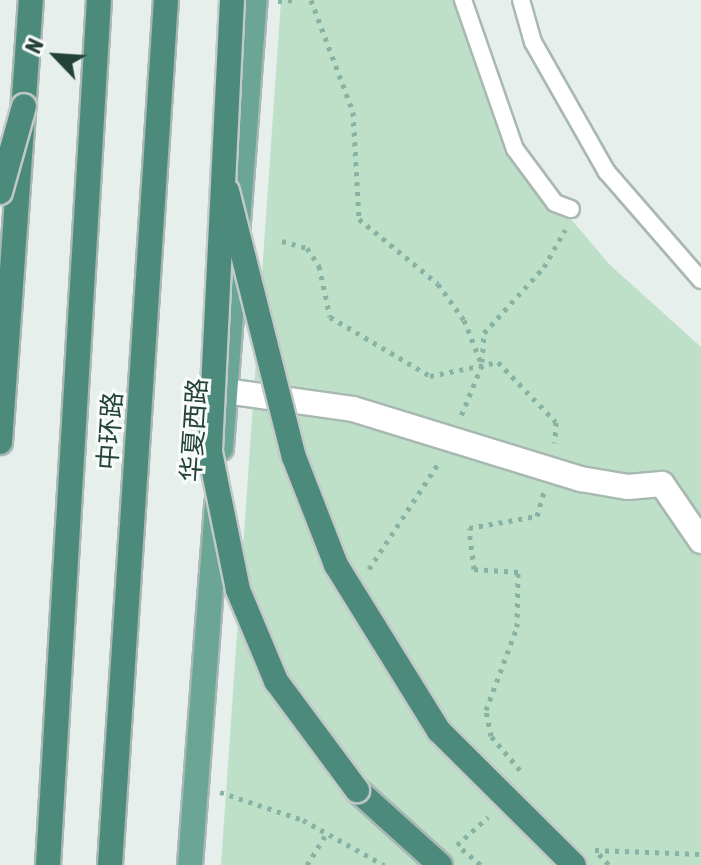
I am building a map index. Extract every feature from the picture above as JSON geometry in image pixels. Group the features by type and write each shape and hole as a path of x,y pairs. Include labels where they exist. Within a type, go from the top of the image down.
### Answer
{"highway":[{"path":"0,442 31,0"},
{"name":"中环路","path":"48,865 99,0"},
{"name":"中环路","path":"110,865 166,0"},
{"path":"232,0 221,161 210,452 238,590 284,692 357,790 445,860"},
{"path":"0,192 24,106"},
{"path":"221,161 259,339 336,565 439,731 574,865"}],"main road":[{"path":"0,352 22,0"},
{"name":"华夏西路","path":"190,865 255,0"}],"street":[{"path":"226,391 305,398 549,472 628,487 662,484 701,541"}],"lane":[{"path":"463,0 515,149 555,203 571,209"},
{"path":"521,0 533,42 607,172 701,280"}],"path":[{"path":"311,0 353,112 359,219 438,284 464,320 482,365"},
{"path":"369,570 450,443 482,365 484,333 561,244 571,209"},
{"path":"282,241 307,248 319,266 330,317 379,349 430,376 498,362 556,422 549,472 537,516 469,528 474,569 518,572 517,627 486,710 491,736 528,780"},
{"path":"196,785 328,832 384,865"},
{"path":"445,860 493,812"},
{"path":"307,865 328,832"},
{"path":"446,835 481,865"},
{"path":"587,842 609,865"},
{"path":"598,852 701,854"}],"green space":[{"path":"281,0 462,0 534,175 609,264 701,347 701,865 221,865"}]}
